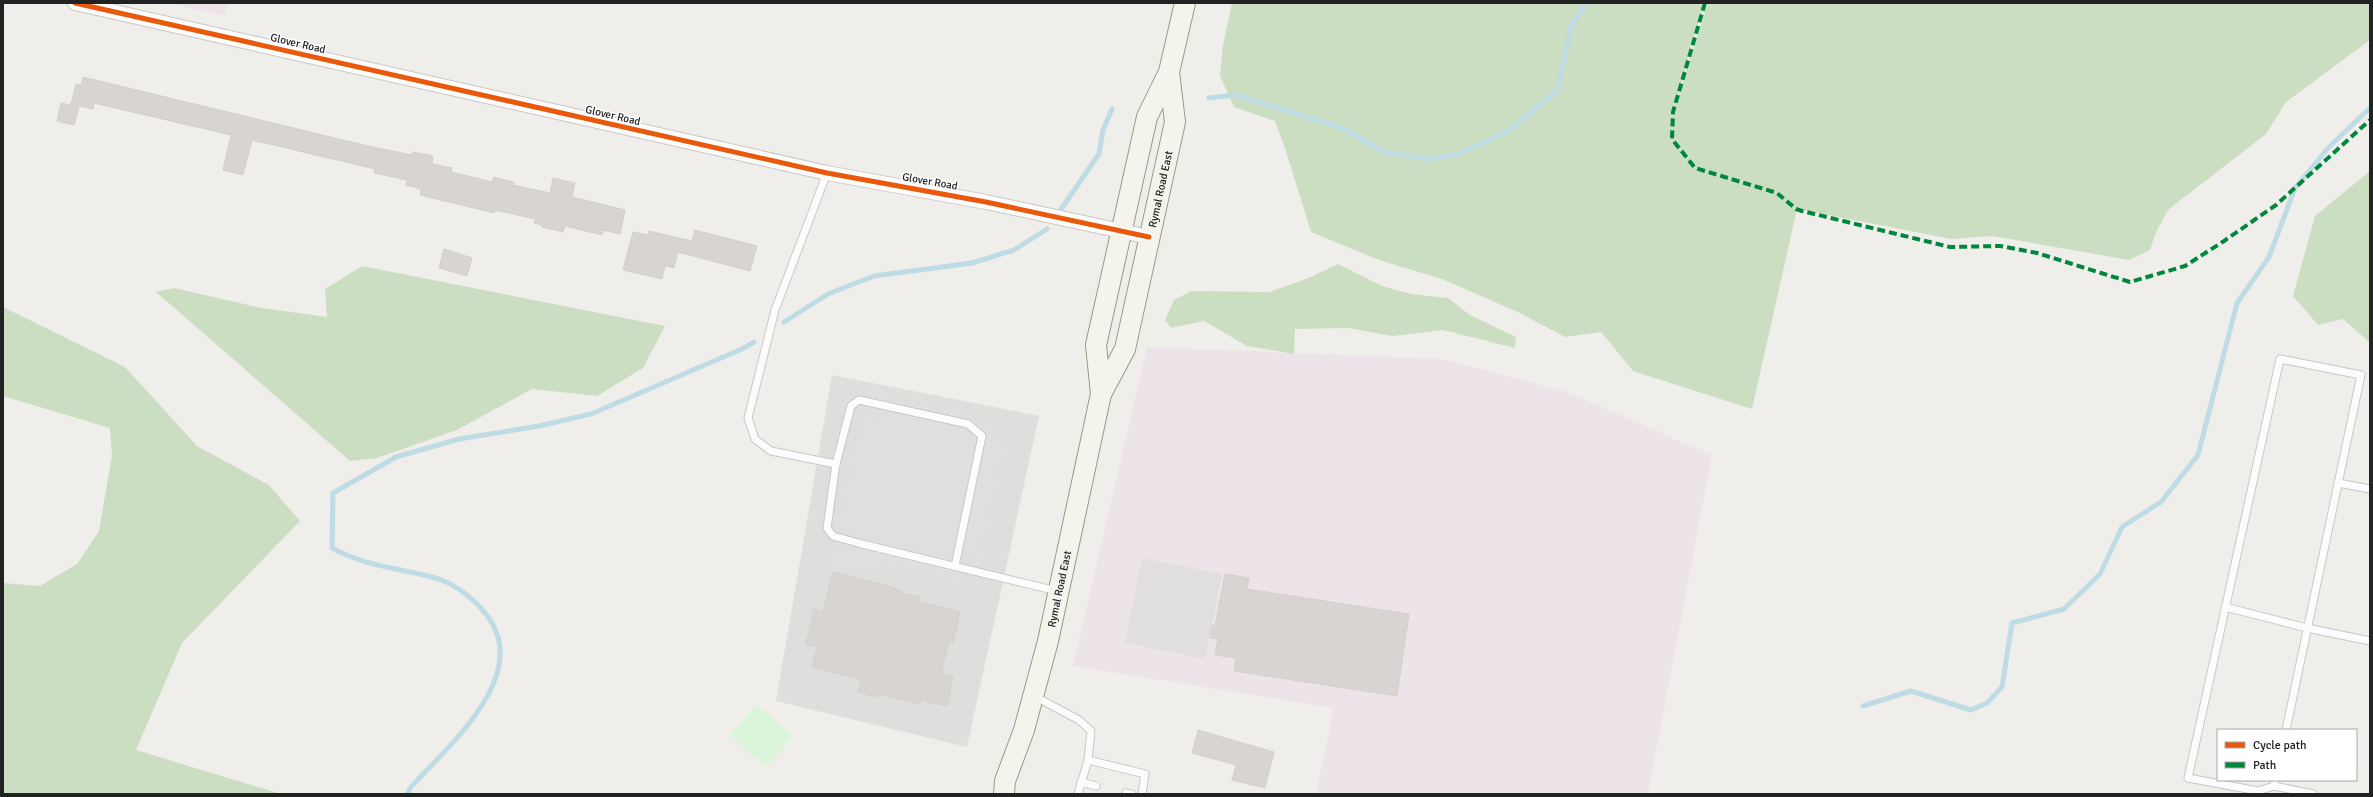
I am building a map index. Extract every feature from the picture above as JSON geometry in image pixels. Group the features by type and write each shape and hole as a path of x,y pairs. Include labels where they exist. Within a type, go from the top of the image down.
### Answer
{"main road":[{"name":"Rymal Road East","path":"1101,394 1096,345 1147,117 1169,72 1185,3"},
{"name":"Rymal Road East","path":"990,794 1004,787 1024,730 1034,696 1059,592 1101,394 1125,349 1175,122 1169,72"}],"street":[{"name":"Glover Road","path":"75,3 827,173 986,202 1149,237"}],"lane":[{"path":"827,173 775,310 748,418 755,439 771,451 836,464"},
{"path":"2286,729 2361,375 2280,359 2188,778 2258,791 2274,783 2313,794"},
{"path":"955,566 982,436 968,424 859,400 851,406 836,464 827,528 833,536 1059,592"},
{"path":"2338,483 2370,489"},
{"path":"2226,607 2307,628 2370,641"},
{"path":"1034,696 1079,720 1091,731 1088,760 1078,794"},
{"path":"1088,760 1145,774 1142,794"},
{"path":"1081,782 1096,786"}],"shaded area":[{"path":"169,3 228,3 225,16"},
{"path":"1147,347 1443,359 1567,392 1712,455 1648,794 1316,794 1334,708 1073,666"},
{"path":"832,375 1039,416 967,747 776,701"},
{"path":"885,398 993,422 990,438 1004,442 977,558 963,556 959,579 877,558 874,561 872,573 836,565 842,532 849,535 854,533 851,529 839,526 864,417 879,419"},
{"path":"1142,558 1222,574 1205,659 1125,643"}],"green space":[{"path":"1232,3 1705,3 1693,39 1677,101 1708,3 2370,3 2370,40 2286,102 2266,134 2169,209 2157,230 2150,250 2129,260 1992,236 1952,239 1797,209 1752,409 1633,371 1601,332 1565,337 1520,313 1442,279 1379,260 1311,232 1275,121 1234,107 1220,76 1223,45"},
{"path":"2370,171 2370,343 2343,319 2318,325 2293,296 2315,216"},
{"path":"1338,264 1382,286 1411,294 1448,298 1470,315 1516,337 1515,348 1443,330 1392,336 1348,328 1295,329 1294,354 1247,346 1204,321 1171,328 1165,320 1174,300 1191,291 1269,292 1311,277"},
{"path":"362,266 665,326 643,368 597,396 532,389 457,430 377,458 350,461 156,292 174,288 262,308 327,317 325,289"},
{"path":"3,307 125,367 197,446 269,485 300,521 182,643 136,750 281,794 3,794 3,583 40,586 77,564 99,531 112,455 110,428 3,396"},
{"path":"757,704 793,736 766,767 730,735"}],"building":[{"path":"83,77 368,146 412,155 413,152 433,156 432,164 452,168 451,172 492,182 494,177 514,182 513,185 550,193 553,178 575,183 572,197 625,210 620,234 603,230 602,235 565,226 563,232 542,227 542,225 534,223 535,219 495,210 494,213 420,195 421,189 406,185 407,180 374,173 375,169 252,140 243,175 223,170 231,135 94,103 93,109 71,104 76,84 81,85"},
{"path":"61,103 79,107 74,125 57,121"},
{"path":"695,230 757,246 750,271 678,252 674,268 665,266 662,279 623,270 633,232 648,235 649,231 692,241"},
{"path":"444,249 472,258 467,276 439,268"},
{"path":"833,572 884,585 902,591 901,593 920,597 919,602 960,612 953,642 949,641 941,674 953,677 947,706 921,700 920,704 878,694 877,697 858,692 861,679 812,667 817,647 806,644 814,609 823,612"},
{"path":"1225,574 1249,578 1247,589 1409,614 1397,696 1234,671 1236,658 1215,655 1218,639 1210,638 1212,625 1215,626"},
{"path":"1198,730 1274,752 1265,788 1232,780 1236,765 1192,753"}],"waterway":[{"path":"1209,98 1236,95 1342,128 1384,152 1430,159 1459,154 1508,131 1557,91 1571,27 1585,3"},
{"path":"1863,706 1911,691 1971,710 1987,703 2002,687 2012,623 2064,609 2100,574 2122,527 2161,502 2198,455 2237,303 2269,257 2295,188 2328,148 2370,108"},
{"path":"1057,215 1099,154 1103,130 1112,109"},
{"path":"784,322 828,294 874,276 972,263 1014,250 1047,229"},
{"path":"407,794 411,787 446,751 481,707 494,683 500,660 498,636 481,608 452,585 425,575 358,559 332,548 333,493 396,457 459,439 539,426 591,414 742,349 754,342"}],"marked path":[{"path":"1705,3 1673,112 1672,139 1695,168 1777,193 1796,209 1802,211 1950,247 2000,246 2037,253 2130,282 2185,266 2224,241 2276,205 2370,120"}],"cycle path":[{"path":"75,3 827,173 986,202 1149,237"}]}
